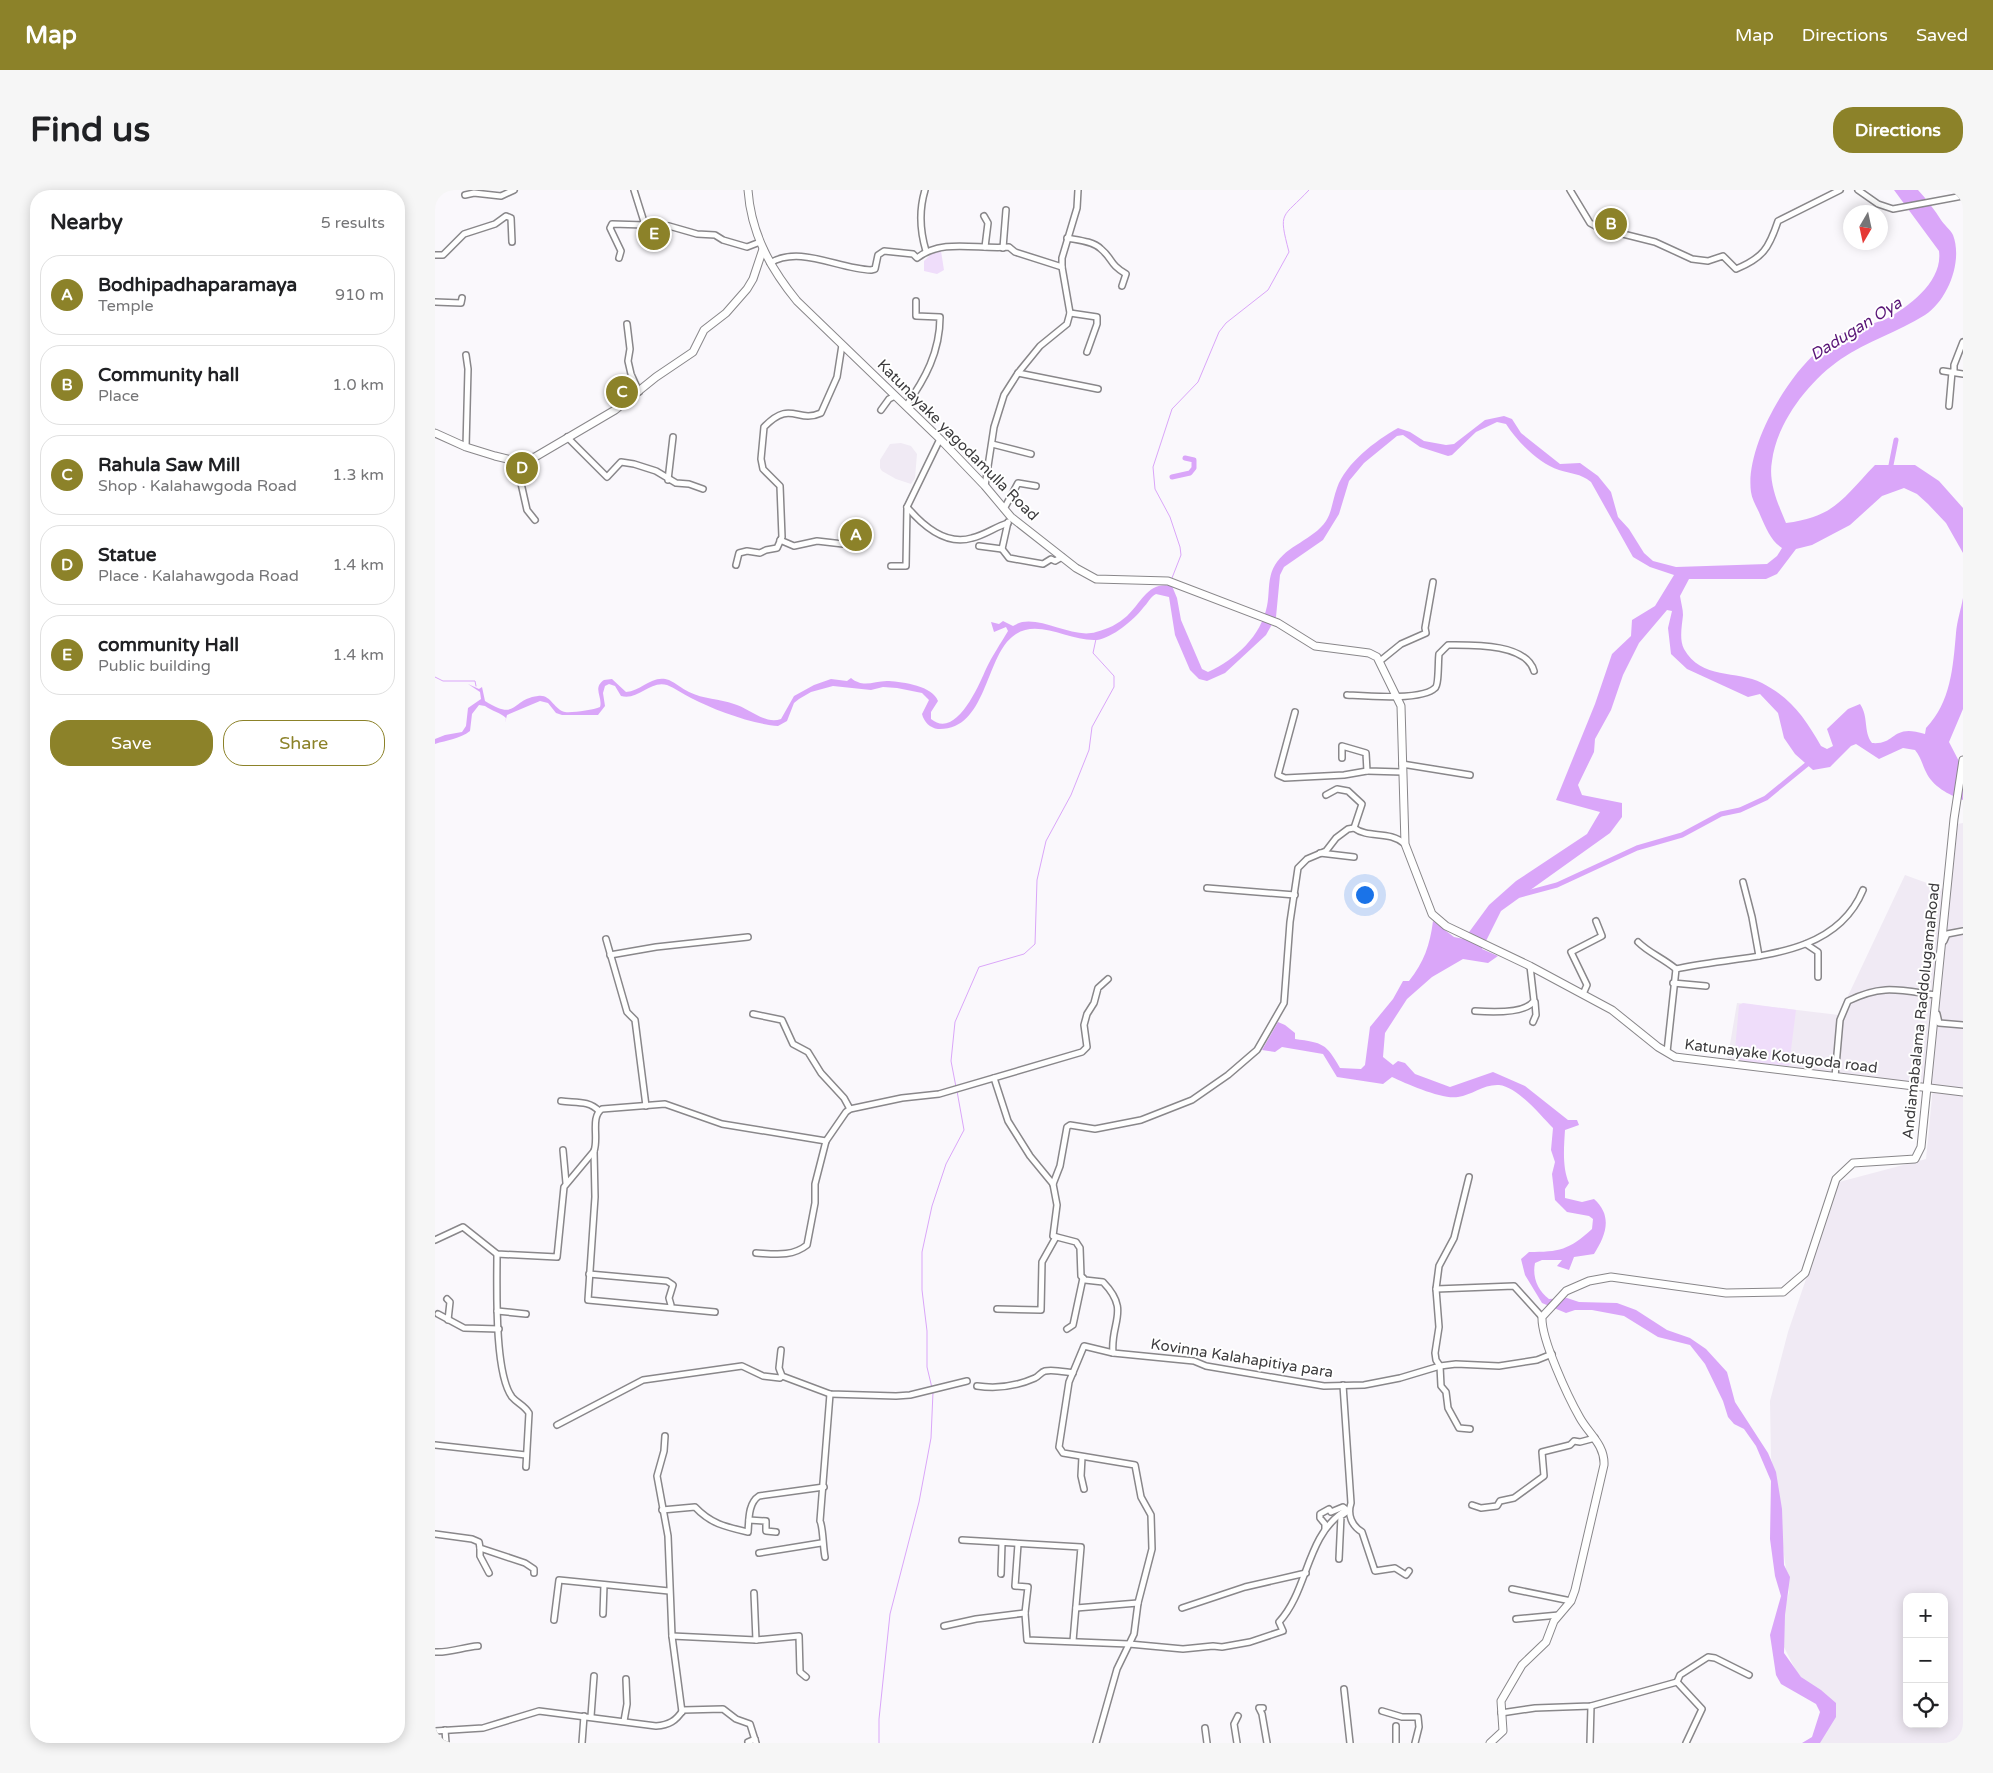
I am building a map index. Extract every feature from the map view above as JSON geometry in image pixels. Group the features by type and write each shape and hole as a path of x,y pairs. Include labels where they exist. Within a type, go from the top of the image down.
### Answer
{"street":[{"path":"491,196 495,190"},
{"path":"465,195 475,193 501,196 514,190"},
{"path":"634,190 645,225"},
{"name":"Katunayake yagodamulla Road","path":"748,190 752,216 761,246 770,263 797,301 940,439 1004,508 1009,520 1096,579 1167,581 1278,623 1315,646 1369,653 1380,661"},
{"path":"925,190 922,200 921,234 926,251"},
{"path":"985,486 994,427 1004,395 1018,373 1040,346 1063,329 1070,313 1062,267 1067,238 1077,208 1077,190"},
{"path":"1570,190 1590,222 1599,228 1655,242 1693,258 1708,261 1723,256 1737,269 1763,254 1771,243 1778,222 1840,190"},
{"path":"1858,190 1878,204 1893,209 1963,196"},
{"path":"1003,248 1006,210"},
{"path":"435,255 443,255 464,234 495,224 506,216 511,218 512,242"},
{"path":"984,216 988,223 985,247"},
{"path":"435,433 466,447 517,461 535,457 615,410 656,377 693,352 704,330 726,313 747,289 753,279 761,246 747,246 723,240 715,235 697,234 669,226 612,224 610,228 621,251 619,258"},
{"path":"1067,238 1093,244 1102,249 1113,267 1126,274 1123,286"},
{"path":"770,263 789,256 805,257 818,261 875,270 878,255 884,251 913,254 917,258 926,251 949,246 1009,248 1015,252 1062,267"},
{"path":"435,302 461,302 463,298"},
{"path":"906,406 931,367 940,328 940,317 916,316 916,301"},
{"path":"1070,313 1097,317 1097,324 1087,352"},
{"path":"627,324 630,349 628,361 631,374 639,392"},
{"path":"1949,406 1954,364 1963,342"},
{"path":"736,565 739,553 747,551 760,553 777,548 782,537 780,486 763,470 761,460 764,427 775,416 784,412 808,415 821,413 837,378 842,345"},
{"path":"466,355 468,369 466,447"},
{"path":"1943,371 1963,374"},
{"path":"1018,373 1098,389"},
{"path":"881,410 895,396"},
{"path":"567,437 607,477 621,462 656,471 668,480 703,489"},
{"path":"668,480 673,437"},
{"path":"891,566 906,566 907,507 940,439"},
{"path":"992,444 1031,454"},
{"path":"517,461 527,510 535,520"},
{"path":"1004,508 1018,483 1036,486"},
{"path":"907,507 919,522 951,540 971,539 1009,520"},
{"path":"1002,549 1009,520"},
{"path":"780,540 794,546 817,541 843,544"},
{"path":"979,546 1002,549 1009,558 1043,564 1051,559 1055,561 1062,557"},
{"path":"1380,661 1401,644 1426,634 1425,628 1433,582"},
{"path":"1347,695 1399,698 1435,688 1439,654 1448,645 1482,646 1509,651 1523,656 1532,664 1533,671"},
{"name":"Katunayake Kotugoda road","path":"1380,661 1399,698 1401,706 1405,844 1433,914 1446,926 1531,966 1612,1010 1675,1057 1963,1092"},
{"path":"1295,712 1278,775 1285,778 1344,775 1402,768 1470,775"},
{"path":"1342,758 1342,746 1366,753 1367,771"},
{"name":"Andiamabalama RaddolugamaRoad","path":"1542,1317 1566,1291 1589,1281 1611,1278 1725,1293 1783,1292 1805,1273 1835,1180 1853,1163 1915,1159 1921,1147 1954,819 1963,760"},
{"path":"1327,795 1337,789 1348,791 1362,804 1354,828"},
{"path":"1053,1184 1060,1166 1067,1126 1095,1129 1141,1120 1192,1100 1228,1075 1257,1050 1284,1003 1295,880 1298,868 1307,859 1320,854 1348,829 1354,828 1362,834 1380,834 1398,838 1405,844"},
{"path":"1320,854 1354,857"},
{"path":"1743,882 1759,956"},
{"path":"1207,888 1295,895"},
{"path":"1676,969 1698,963 1724,963 1806,944 1827,934 1838,925 1859,899 1863,890"},
{"path":"1583,994 1587,985 1571,952 1602,936 1596,922"},
{"path":"1963,931 1945,936 1936,1019 1939,1023 1963,1025"},
{"path":"610,955 656,947 748,938"},
{"path":"606,939 627,1012 635,1020 647,1106"},
{"path":"1638,942 1647,951 1661,957 1676,969"},
{"path":"1806,944 1818,952 1818,977"},
{"path":"1531,966 1536,1016 1533,1022"},
{"path":"1667,1052 1676,969"},
{"path":"756,1253 788,1254 798,1252 807,1245 815,1203 813,1198 815,1184 826,1141 846,1112 850,1109 902,1098 939,1094 1082,1052 1087,1046 1084,1025 1087,1014 1094,1004 1098,988 1107,979"},
{"path":"1673,983 1706,986"},
{"path":"1835,1077 1840,1020 1848,1001 1867,991 1881,989 1935,995"},
{"path":"1475,1011 1492,1013 1514,1010 1532,1004 1535,1001"},
{"path":"753,1014 781,1020 793,1044 808,1052 850,1109"},
{"path":"994,1078 1008,1121 1030,1156 1053,1184 1057,1205 1053,1236 1076,1242 1080,1248 1083,1278 1073,1325 1067,1329"},
{"path":"561,1101 586,1103 593,1105 599,1111"},
{"path":"599,1111 602,1109 672,1106 721,1124 826,1141"},
{"path":"599,1111 596,1121 594,1150 595,1197 587,1300 715,1312"},
{"path":"435,1240 463,1227 497,1254 557,1257 562,1199 566,1183 563,1150"},
{"path":"566,1183 594,1150"},
{"path":"1469,1177 1455,1238 1439,1266 1436,1289 1439,1327 1435,1353 1436,1360 1440,1366 1441,1386 1447,1392 1448,1408 1459,1428 1470,1430"},
{"path":"997,1309 1041,1310 1042,1262 1056,1237"},
{"path":"497,1254 499,1351 508,1388 513,1397 525,1406 529,1413 526,1467"},
{"path":"589,1274 667,1280 673,1285 669,1298 671,1305"},
{"path":"1083,1278 1103,1282 1116,1299 1119,1309 1112,1345 1113,1353"},
{"path":"1436,1289 1514,1286 1542,1317 1542,1324 1552,1354 1581,1419 1601,1448 1604,1465 1571,1601 1554,1622 1546,1642 1522,1665 1501,1701 1500,1713 1503,1731 1490,1743"},
{"path":"447,1299 450,1302 448,1320"},
{"path":"497,1311 526,1314"},
{"path":"438,1314 464,1328 499,1329"},
{"name":"Kovinna Kalahapitiya para","path":"1073,1373 1084,1346 1113,1353 1185,1360 1206,1366 1315,1384 1343,1385 1364,1385 1400,1378 1440,1366 1456,1364 1499,1366 1537,1360 1552,1354"},
{"path":"781,1350 779,1368 782,1376"},
{"path":"557,1425 643,1380 742,1366 763,1376 780,1378 782,1376 830,1394 896,1396 967,1380"},
{"path":"977,1386 1004,1387 1037,1377 1049,1370 1073,1373 1065,1399 1059,1446 1063,1453 1135,1465 1138,1470 1141,1497 1151,1515 1152,1541 1150,1561 1138,1603 1134,1634 1117,1669 1096,1743"},
{"path":"1339,1559 1340,1524 1351,1504 1343,1385"},
{"path":"825,1557 821,1543 822,1524 820,1520 830,1394"},
{"path":"435,1731 483,1728 539,1711 591,1716 656,1726 665,1725 679,1719 682,1712 671,1636 670,1561 657,1476 664,1451 665,1436"},
{"path":"1471,1505 1481,1508 1497,1506 1500,1501 1514,1498 1545,1476 1542,1452 1570,1445 1574,1440 1580,1442 1595,1438"},
{"path":"435,1445 527,1456"},
{"path":"1082,1457 1081,1476 1084,1489"},
{"path":"663,1510 695,1507 706,1518 719,1525 748,1532 754,1499 759,1496 824,1487"},
{"path":"1322,1537 1325,1526 1320,1518 1321,1514 1329,1509 1331,1512 1343,1507 1356,1529 1361,1532 1375,1571 1395,1568 1406,1575 1409,1571"},
{"path":"1018,1544 1015,1586 1028,1587 1025,1613 1027,1640 1129,1644 1183,1649 1222,1647 1283,1631 1279,1622 1290,1611 1306,1573 1311,1554 1332,1520 1346,1512"},
{"path":"749,1520 766,1521 766,1531 776,1532"},
{"path":"435,1534 472,1538 479,1542 480,1556 489,1573"},
{"path":"962,1540 1081,1547 1073,1641"},
{"path":"759,1553 821,1543"},
{"path":"1001,1574 1002,1543"},
{"path":"480,1548 525,1564 533,1569 534,1573"},
{"path":"1182,1608 1245,1587 1306,1573"},
{"path":"554,1620 559,1580 669,1591"},
{"path":"603,1614 604,1585"},
{"path":"1512,1589 1571,1601"},
{"path":"754,1593 756,1640"},
{"path":"1076,1608 1138,1603"},
{"path":"944,1626 975,1619 1025,1613"},
{"path":"1516,1618 1559,1615"},
{"path":"671,1636 756,1640 799,1636 800,1672 806,1676"},
{"path":"435,1652 453,1652 462,1647 478,1646"},
{"path":"1500,1713 1535,1708 1591,1706 1641,1694 1677,1682 1680,1675 1708,1657 1715,1658 1749,1675"},
{"path":"591,1716 594,1676"},
{"path":"624,1721 627,1704 626,1678"},
{"path":"1677,1682 1702,1709 1687,1743"},
{"path":"1344,1689 1350,1743"},
{"path":"1590,1743 1591,1706"},
{"path":"1263,1708 1259,1708 1259,1710 1267,1743"},
{"path":"682,1712 683,1710 723,1709 736,1719 750,1724 756,1741 748,1742"},
{"path":"1382,1711 1402,1717 1418,1717 1419,1727 1415,1743"},
{"path":"582,1743 584,1716"},
{"path":"1237,1743 1234,1724 1239,1716"},
{"path":"1396,1726 1396,1743"},
{"path":"1205,1728 1207,1743"},
{"path":"445,1730 446,1743"}],"shaded area":[{"path":"935,250 941,251 944,270 937,274 924,271 924,261"},
{"path":"901,443 911,446 917,454 915,478 911,484 896,479 880,468 880,460 890,444"},
{"path":"1963,823 1963,1743 1813,1743 1832,1709 1797,1673 1778,1635 1789,1592 1771,1457 1770,1401 1788,1332 1839,1182 1926,1159 1933,1087 1727,1062 1737,1003 1839,1015 1905,875 1946,890 1957,824"},
{"path":"1743,1003 1796,1010 1789,1066 1734,1061 1739,1005"}],"water":[{"name":"Dadugan Oya","path":"1894,190 1918,190 1952,233 1956,245 1955,268 1947,290 1925,315 1851,353 1817,379 1796,404 1780,432 1772,461 1771,477 1777,501 1786,523 1803,520 1827,511 1846,496 1875,465 1915,465 1939,481 1963,508 1963,553 1946,523 1917,494 1904,488 1882,496 1850,525 1812,545 1796,549 1777,574 1766,579 1689,579 1680,596 1683,615 1682,641 1684,649 1691,659 1700,666 1720,673 1752,679 1781,695 1803,718 1821,746 1827,749 1833,746 1827,729 1848,709 1860,704 1863,709 1869,738 1872,743 1880,743 1906,731 1925,734 1926,728 1941,707 1952,671 1963,598 1963,709 1949,742 1963,769 1963,800 1947,793 1932,782 1915,750 1903,748 1879,759 1856,744 1851,746 1830,767 1813,770 1795,754 1784,738 1778,713 1760,694 1748,697 1687,669 1671,654 1668,628 1672,611 1667,610 1639,643 1623,675 1611,710 1595,739 1594,752 1578,785 1582,795 1622,803 1622,817 1610,833 1501,911 1482,949 1498,956 1488,963 1463,959 1432,977 1407,999 1385,1033 1383,1057 1393,1065 1398,1061 1405,1063 1415,1074 1450,1087 1493,1072 1525,1086 1568,1120 1577,1120 1579,1125 1565,1130 1564,1164 1569,1183 1565,1189 1565,1198 1582,1202 1594,1199 1604,1212 1606,1226 1602,1240 1594,1254 1574,1257 1569,1270 1557,1266 1562,1260 1542,1260 1535,1263 1534,1273 1537,1283 1549,1299 1567,1298 1579,1302 1617,1303 1636,1310 1667,1330 1690,1338 1706,1349 1727,1372 1735,1402 1768,1453 1776,1472 1782,1509 1784,1565 1790,1577 1785,1615 1784,1653 1801,1677 1836,1703 1836,1717 1820,1743 1802,1743 1812,1737 1820,1712 1816,1704 1781,1684 1776,1675 1770,1635 1781,1596 1775,1576 1770,1539 1771,1481 1756,1446 1744,1429 1734,1424 1728,1417 1723,1401 1705,1364 1690,1345 1658,1337 1624,1316 1592,1310 1575,1310 1566,1313 1542,1303 1525,1275 1521,1259 1529,1252 1556,1250 1570,1246 1592,1229 1593,1219 1589,1216 1567,1212 1555,1200 1552,1174 1555,1162 1551,1150 1553,1128 1521,1096 1499,1085 1483,1088 1458,1097 1443,1096 1425,1091 1392,1077 1383,1084 1337,1077 1323,1054 1282,1047 1275,1052 1262,1050 1278,1022 1295,1033 1295,1039 1318,1043 1323,1046 1331,1053 1340,1068 1361,1069 1365,1065 1370,1027 1393,999 1403,981 1409,981 1419,967 1428,946 1433,921 1454,937 1464,939 1489,905 1516,881 1587,834 1600,812 1556,800 1595,704 1612,654 1631,636 1632,620 1655,606 1674,575 1650,567 1633,557 1591,482 1587,479 1551,467 1543,462 1522,444 1506,424 1497,422 1476,432 1452,455 1448,456 1420,447 1403,435 1397,436 1364,463 1349,481 1339,514 1323,540 1284,567 1280,575 1276,617 1266,635 1225,673 1207,681 1199,679 1190,670 1175,635 1169,597 1156,594 1128,623 1103,639 1086,640 1042,629 1021,631 1003,647 975,707 966,719 954,727 938,729 930,726 924,720 922,714 929,700 922,693 897,688 883,687 871,690 833,686 811,692 794,703 787,721 778,726 722,712 700,703 667,685 655,685 627,697 621,696 615,686 609,684 605,686 603,693 605,706 598,715 562,715 556,713 548,703 540,701 507,715 505,723 506,718 504,716 485,706 479,705 472,714 470,731 458,738 435,744 435,739 462,732 466,726 468,708 481,699 480,692 468,684 479,689 482,687 485,701 503,710 514,708 529,698 542,696 546,697 561,711 577,712 600,707 598,689 604,680 612,679 626,692 657,679 663,679 672,681 694,694 734,704 763,718 775,720 781,719 794,696 814,685 831,679 847,681 851,678 865,684 884,681 902,682 924,688 935,696 938,701 931,712 931,719 940,724 958,717 965,708 1008,631 1006,627 994,632 991,622 999,624 1003,621 1013,626 1022,622 1032,622 1076,632 1096,632 1109,628 1120,621 1127,616 1146,594 1164,585 1172,586 1177,598 1181,620 1202,669 1208,672 1237,653 1253,637 1264,617 1272,570 1286,552 1321,528 1330,513 1341,479 1354,461 1380,439 1398,428 1410,432 1424,441 1446,445 1454,444 1485,420 1504,416 1512,419 1521,433 1560,464 1580,463 1598,476 1611,492 1618,517 1629,529 1644,553 1653,561 1676,567 1767,564 1777,556 1782,548 1769,534 1754,501 1751,492 1751,475 1754,456 1770,416 1793,379 1805,363 1818,351 1847,331 1881,321 1895,314 1923,291 1936,272 1939,262 1939,251"}],"waterway":[{"path":"1172,578 1181,555 1180,547 1170,517 1155,489 1153,467 1172,409 1198,382 1219,332 1226,323 1268,290 1289,252 1283,222 1285,216 1309,190"},
{"path":"1890,470 1896,440"},
{"path":"1172,477 1190,473 1194,468 1194,460 1185,458"},
{"path":"956,1087 951,1061 955,1022 979,967 1024,954 1035,944 1037,880 1046,841 1071,795 1089,750 1092,727 1114,687 1114,676 1093,653 1096,639"},
{"path":"435,677 443,681 475,681 476,686"},
{"path":"1520,895 1557,885 1637,848 1682,835 1721,814 1740,810 1766,798 1811,761"},
{"path":"932,1388 927,1367 927,1331 922,1290 922,1252 932,1206 946,1164 964,1130 957,1091"},
{"path":"879,1743 879,1719 890,1614 919,1502 931,1438 933,1392"}],"place":[{"name":"Community hall","path":"1611,224"},
{"name":"community Hall","path":"654,234"},
{"name":"Rahula Saw Mill","path":"622,392"},
{"name":"Statue","path":"522,468"},
{"name":"Bodhipadhaparamaya","path":"856,535"}]}
